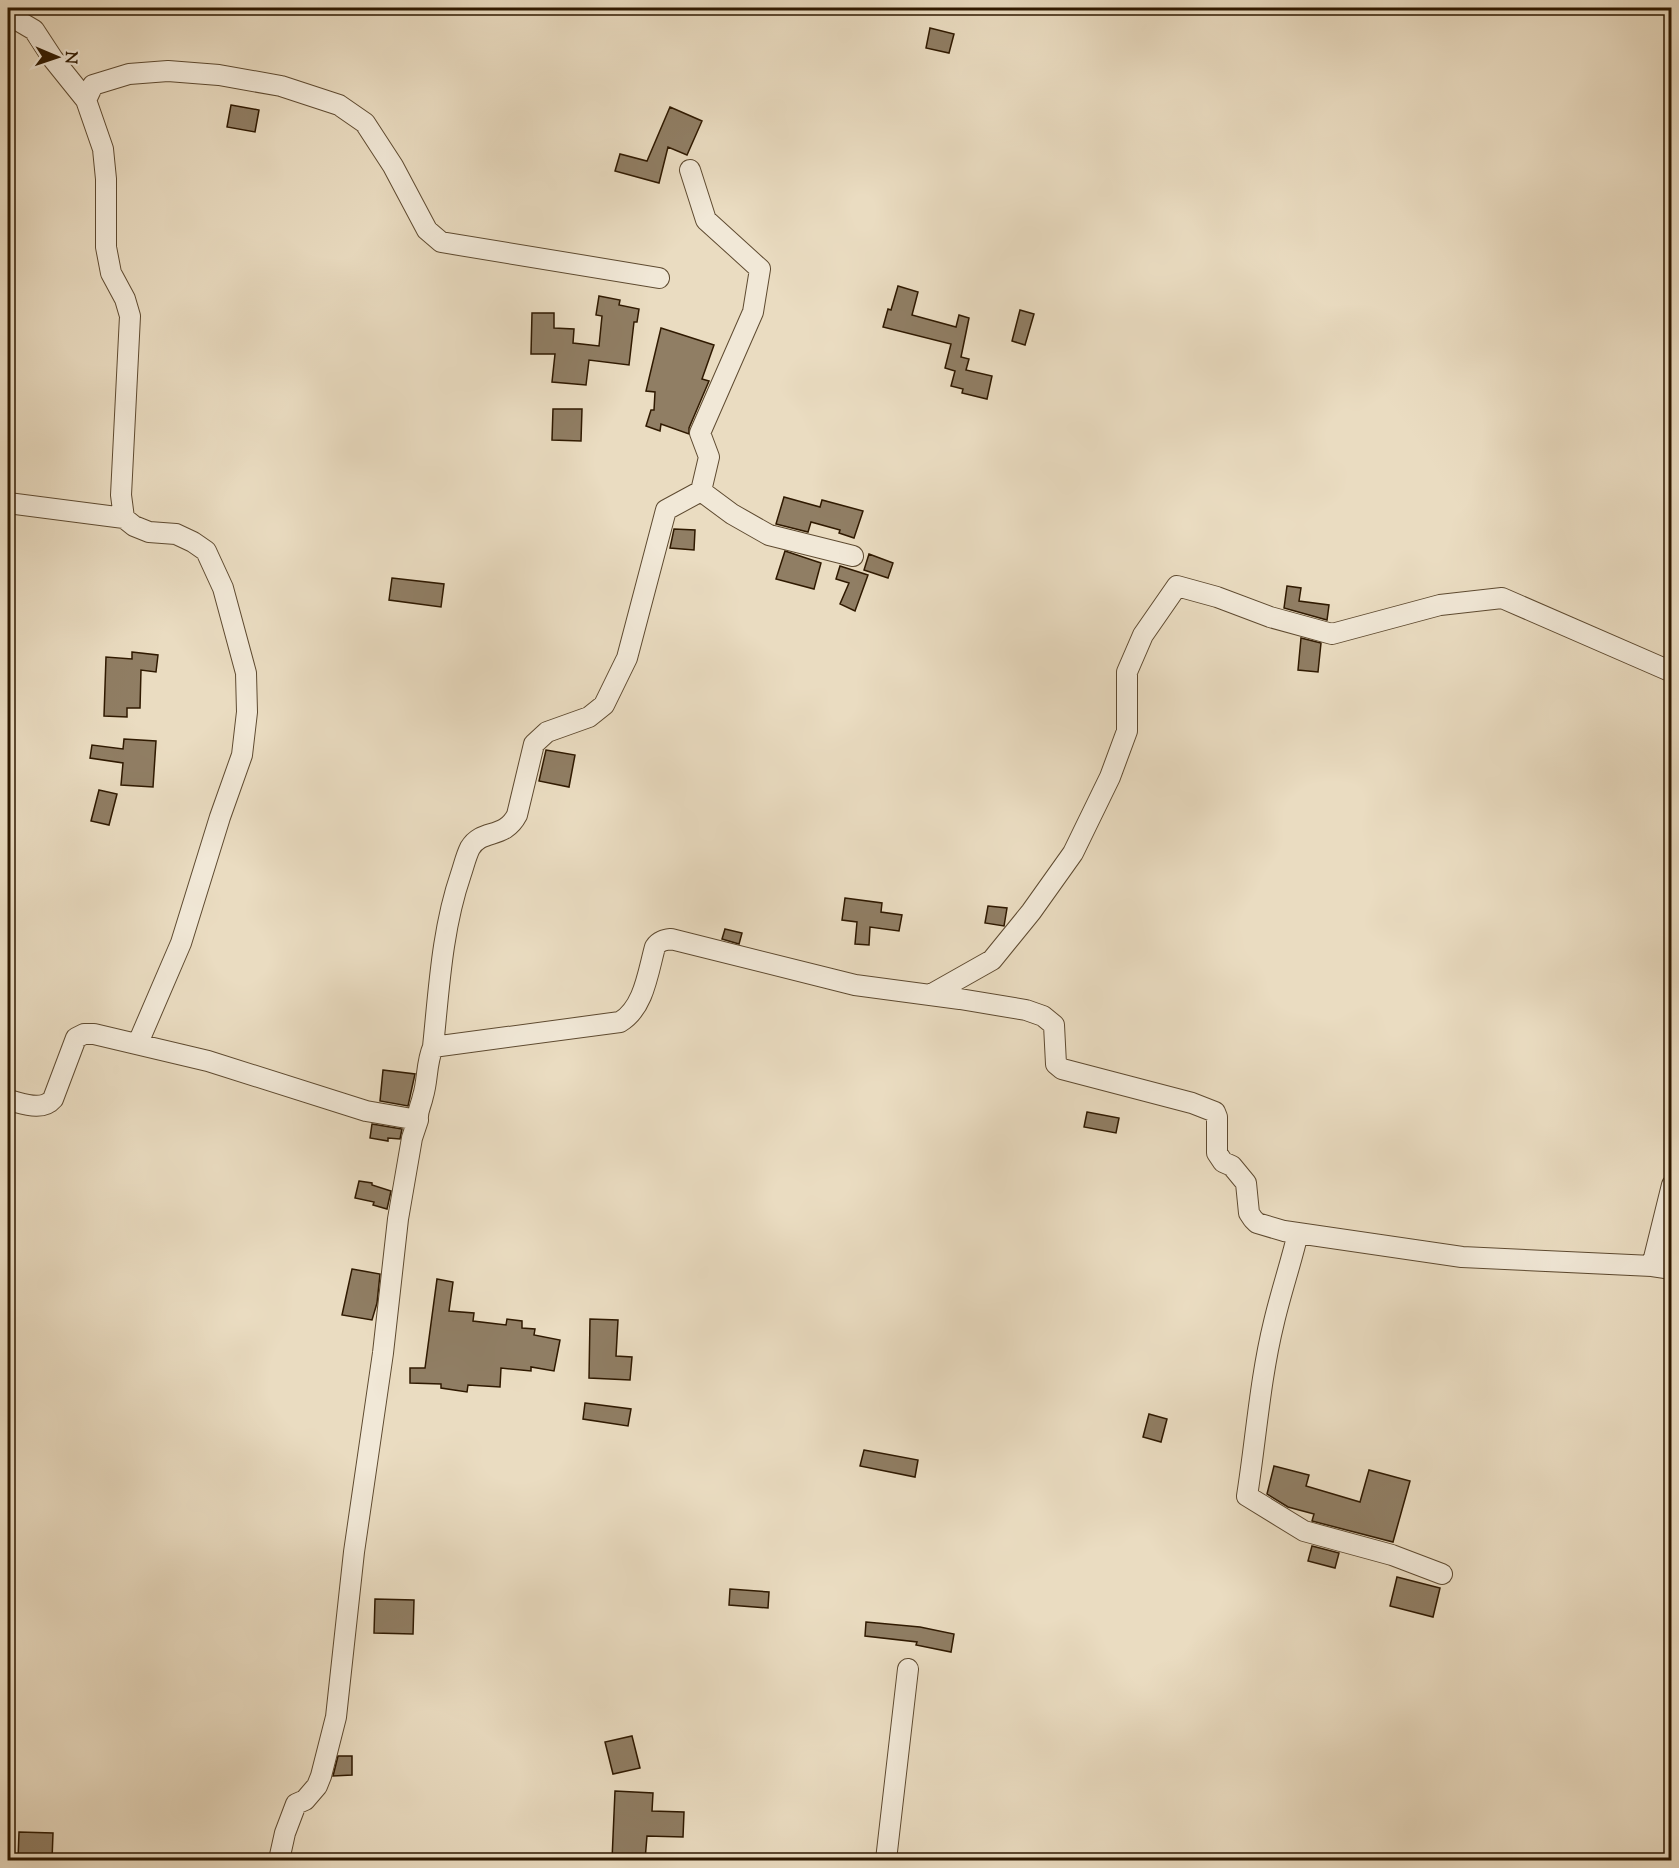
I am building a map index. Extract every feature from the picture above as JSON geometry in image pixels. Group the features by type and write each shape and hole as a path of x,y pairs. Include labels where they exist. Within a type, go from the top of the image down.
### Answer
{"street":[{"path":"8,19 17,20 29,17 34,30 53,59 86,100 103,149 106,179 106,247 111,273 125,299 130,316 121,495 124,518"},
{"path":"86,100 93,85 129,75 168,71 219,75 281,86 339,105 365,123 393,166 427,230 441,242 659,278"},
{"path":"279,1860 285,1833 296,1804 305,1800 317,1786 321,1776 336,1717 354,1552 383,1353 398,1219 412,1138 418,1120 417,1112 423,1096 429,1057 434,1047 441,964 453,896 469,849 476,840 505,830 512,825 517,815 534,744 547,732 589,717 604,705 627,658 666,510 700,491 709,457 700,434 753,312 760,269 706,220 690,170"},
{"path":"700,491 769,536 853,556"},
{"path":"8,503 124,518 134,526 149,532 176,534 206,551 223,588 246,674 247,712 242,755 181,943 138,1043"},
{"path":"930,995 992,960 1031,912 1072,853 1110,777 1126,731 1127,672 1143,635 1177,586 1217,597 1270,618 1332,634 1440,605 1502,598 1671,672"},
{"path":"434,1047 620,1022 636,1005 657,943 663,940 681,942 855,985 930,995 1026,1011 1043,1016 1054,1025 1056,1064 1062,1069 1192,1103 1215,1112 1217,1153 1223,1162 1232,1166 1246,1183 1250,1213 1253,1219 1264,1226 1462,1257 1652,1266 1671,1269"},
{"path":"8,1100 35,1106 49,1104 53,1099 76,1038 84,1034 94,1034 208,1061 366,1111 418,1120"},
{"path":"1652,1266 1671,1185"},
{"path":"1298,1233 1265,1365 1247,1496 1304,1531 1392,1556 1442,1574"},
{"path":"886,1860 908,1669"}],"building":[{"path":"930,28 954,34 949,53 926,48"},
{"path":"231,105 259,110 255,132 227,127"},
{"path":"670,107 702,121 687,155 668,147 659,183 615,171 620,154 647,161"},
{"path":"898,286 918,292 912,315 956,327 959,315 969,318 961,357 969,359 966,370 992,376 987,399 962,393 963,389 951,386 955,371 945,368 951,344 883,327"},
{"path":"599,296 620,300 619,305 639,309 637,322 634,322 629,365 589,360 586,385 552,382 555,354 531,354 532,313 554,313 554,328 574,329 573,343 599,346 602,316 596,315"},
{"path":"1020,310 1034,314 1025,345 1012,341"},
{"path":"661,328 714,345 702,379 709,381 689,428 689,434 661,424 660,431 646,426 651,410 654,410 655,392 646,391"},
{"path":"553,409 582,409 581,441 552,440"},
{"path":"784,497 820,507 822,500 863,511 854,538 839,533 840,530 811,522 808,532 776,524"},
{"path":"674,529 695,530 694,550 670,548"},
{"path":"785,551 821,563 814,589 776,579"},
{"path":"869,554 893,563 888,578 864,570"},
{"path":"840,566 868,575 855,611 840,604 849,583 836,579"},
{"path":"392,578 444,584 441,607 389,600"},
{"path":"1287,586 1301,588 1299,601 1329,605 1327,620 1284,608"},
{"path":"1301,638 1321,643 1318,672 1298,670"},
{"path":"132,652 158,655 156,672 141,670 140,708 127,708 127,717 104,716 106,657 132,659"},
{"path":"124,739 156,741 153,787 121,785 123,763 90,758 92,745 123,749"},
{"path":"546,750 575,755 569,787 539,781"},
{"path":"99,790 117,794 109,825 91,821"},
{"path":"845,898 882,903 881,912 902,915 899,931 870,927 869,945 855,944 857,922 842,920"},
{"path":"988,906 1007,908 1004,926 985,923"},
{"path":"725,929 742,933 739,944 722,939"},
{"path":"383,1070 415,1074 408,1106 380,1101"},
{"path":"1087,1112 1119,1118 1116,1133 1084,1127"},
{"path":"372,1124 402,1129 400,1139 388,1138 388,1141 370,1138"},
{"path":"359,1181 372,1183 372,1185 391,1191 387,1209 373,1205 374,1202 355,1198"},
{"path":"352,1269 380,1274 377,1303 372,1320 342,1315"},
{"path":"437,1279 453,1282 449,1311 474,1313 473,1321 506,1325 507,1319 522,1321 522,1328 535,1329 534,1335 560,1340 554,1371 531,1367 531,1371 501,1368 500,1387 468,1385 467,1392 441,1388 441,1384 410,1383 410,1368 425,1368"},
{"path":"590,1319 618,1320 616,1356 632,1357 630,1380 589,1378"},
{"path":"585,1403 631,1409 628,1426 583,1419"},
{"path":"1149,1414 1167,1419 1161,1442 1143,1437"},
{"path":"864,1450 918,1460 915,1477 860,1466"},
{"path":"1274,1466 1309,1475 1306,1486 1360,1502 1369,1470 1410,1481 1393,1542 1312,1521 1314,1514 1288,1507 1267,1494"},
{"path":"1312,1546 1339,1553 1335,1568 1308,1561"},
{"path":"1397,1577 1440,1588 1433,1617 1390,1606"},
{"path":"730,1589 769,1592 768,1608 729,1605"},
{"path":"375,1599 414,1600 413,1634 374,1633"},
{"path":"866,1622 920,1627 954,1634 951,1652 916,1645 917,1642 865,1636"},
{"path":"632,1736 640,1768 613,1774 605,1742"},
{"path":"338,1756 352,1756 352,1775 333,1776"},
{"path":"615,1791 653,1793 652,1811 684,1812 683,1837 647,1836 645,1860 612,1860"},
{"path":"19,1832 53,1833 52,1860 18,1860"}]}
